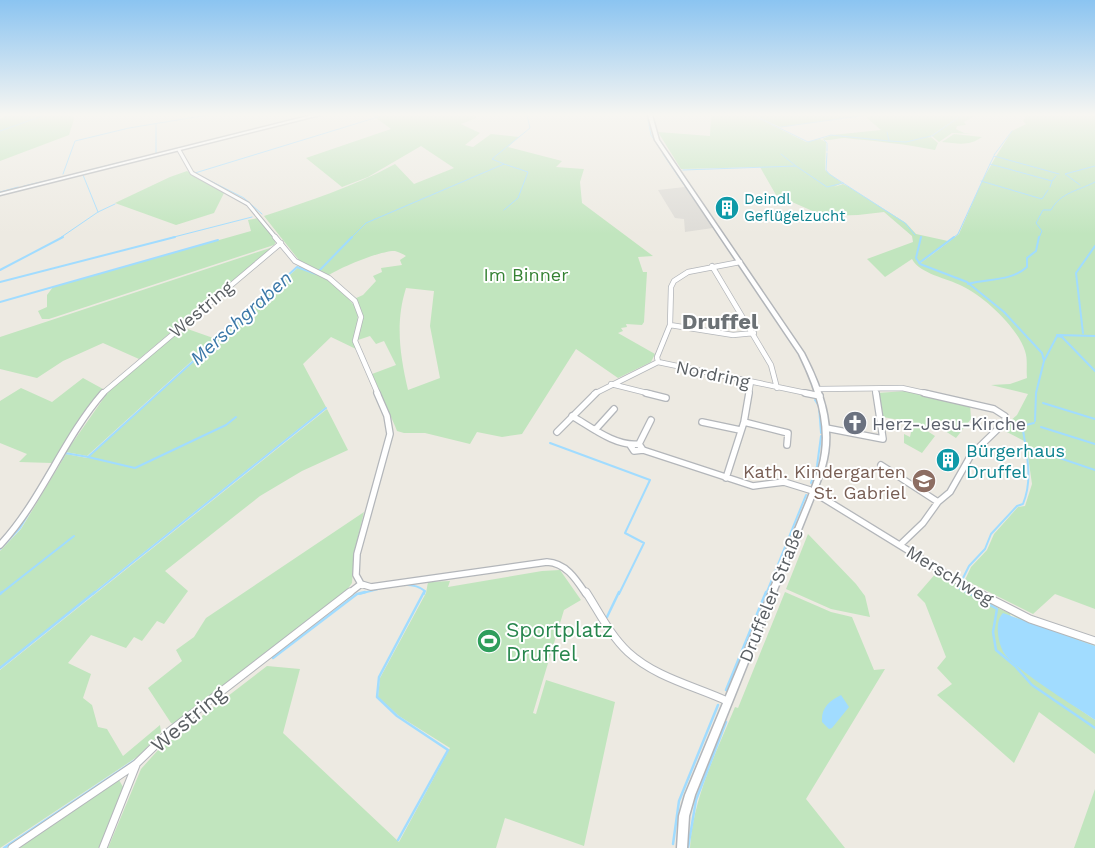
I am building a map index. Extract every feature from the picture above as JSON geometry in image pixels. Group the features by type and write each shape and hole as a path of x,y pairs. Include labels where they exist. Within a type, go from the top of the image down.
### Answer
{"street":[{"path":"0,194 160,155"},
{"path":"182,155 192,173 248,204 298,264 328,278 355,302 361,317 356,341 389,424 390,434 357,554 356,575 360,584 372,587 542,562 560,565 577,582 618,641 635,658 727,701"},
{"name":"Druffeler Straße","path":"667,155 801,353 819,392 826,428 822,466 813,491 690,795 684,816 682,848"},
{"name":"Westring","path":"0,545 16,528 53,467 102,394 281,243"},
{"name":"Nordring","path":"740,262 712,266 682,274 674,281 671,287 670,325 657,357 658,362 777,388 819,392 902,388 994,409 1005,416 1005,422 971,455 950,492 938,502"},
{"name":"Nordring","path":"712,266 754,333 771,365 777,388"},
{"path":"670,325 733,335 754,333"},
{"path":"557,432 594,394 658,362"},
{"path":"726,478 744,422 751,382"},
{"path":"611,384 666,398"},
{"path":"826,428 883,440 882,422 875,390"},
{"path":"595,430 614,409"},
{"path":"572,416 595,430 630,445 639,444"},
{"path":"639,444 651,420"},
{"path":"702,422 740,430"},
{"path":"744,422 788,433 787,445"},
{"path":"639,444 643,450"},
{"name":"Merschweg","path":"630,445 634,451 639,452 643,450 753,486 784,482 813,491 964,586 1050,627 1095,641"},
{"path":"881,465 938,502 923,523 900,545"},
{"name":"Westring","path":"12,848 136,764 170,731 360,584"},
{"path":"103,848 136,764"},
{"path":"118,776 129,782"}],"shaded area":[{"path":"685,187 713,228 685,232 684,219 675,218 658,190"}],"green space":[{"path":"0,155 17,155 0,161"},
{"name":"Im Binner","path":"316,155 406,155 368,177 342,187 306,158"},
{"name":"Im Binner","path":"434,155 537,155 562,161 556,167 584,169 580,182 582,203 653,256 638,257 643,272 647,272 644,322 642,325 626,324 627,327 621,328 623,331 618,333 655,354 651,362 618,378 576,349 522,434 502,437 477,432 470,444 425,433 397,431 372,374 396,365 384,341 376,344 370,336 358,340 360,314 354,299 363,295 376,281 373,276 382,272 381,268 402,265 400,260 406,256 395,251 348,265 325,278 347,297 358,310 356,349 331,337 303,364 326,407 0,667 0,551 21,529 66,454 87,458 302,264 264,216 347,187 395,164 414,184 454,168","holes":["406,288 434,291 430,326 440,378 408,390 400,339 401,314"]},
{"path":"672,155 826,155 825,170 842,183 834,187 843,184 849,187 906,223 916,234 948,241 921,263 959,234 982,181 997,155 1095,155 1095,609 1055,594 1033,614 965,580 971,567 987,550 994,534 1018,507 1025,506 1032,484 1026,442 1001,429 1017,415 1028,394 991,385 1010,384 1027,378 1026,354 1021,342 1008,323 990,305 971,291 927,272 912,259 885,277 867,259 913,242 912,236 884,212 824,216 776,195 760,167 681,169"},
{"path":"187,171 224,193 214,213 176,225 115,203 170,177"},
{"path":"258,218 277,240 274,245 49,319 42,319 38,311 47,307 47,295 53,287 251,231 248,220"},
{"path":"273,247 139,359 103,343 63,361 37,378 0,369 0,337"},
{"path":"182,327 216,339 87,456 66,452 108,392"},
{"path":"83,378 103,389 52,463 19,462 27,454 0,443 0,401 21,388 52,402"},
{"path":"906,391 970,404 971,419 956,438 942,429 900,423 899,420 883,417 877,393"},
{"path":"327,409 348,450 302,471 260,496 165,571 188,591 164,624 157,621 142,641 134,637 126,648 91,635 68,663 91,674 83,698 92,705 98,727 107,729 123,756 160,725 161,732 140,755 0,848 0,670"},
{"path":"921,427 935,436 922,453 904,443 904,434 910,437 912,428"},
{"path":"364,512 354,554 352,583 347,590 175,725 171,723 148,688 182,661 176,650 194,637 206,618"},
{"path":"808,534 865,596 870,617 831,609 786,589"},
{"path":"560,570 581,600 564,610 533,713 536,714 546,680 615,702 584,846 505,818 496,848 108,848 141,769 159,749 267,666 300,669 283,733 399,842 450,748 399,716 378,697 380,678 426,593 428,582 450,581 448,587 542,571"},
{"path":"937,572 1000,609 1029,621 1095,642 1095,646 1024,622 1010,614 1024,671 1095,720 1095,754 1039,712 1014,763 937,695 952,684 937,668 946,657 925,603 917,595"},
{"path":"785,592 831,612 852,617 874,670 885,669 806,799 845,848 690,848 696,811 706,776 735,707 738,708"},
{"path":"119,780 123,787 99,848 19,848"},
{"path":"1095,789 1095,848 1074,848"}],"water":[{"path":"1003,613 1095,646 1095,720 1061,698 1010,660 1000,644 998,633 1000,617"},
{"path":"841,695 849,707 832,728 829,729 822,722 824,709 829,702"}],"waterway":[{"path":"63,174 70,155"},
{"path":"255,155 195,173 244,198 262,214"},
{"name":"Merschgraben","path":"497,155 492,159 504,164"},
{"path":"663,155 691,195"},
{"path":"782,155 796,166"},
{"path":"827,155 826,170 843,183"},
{"path":"990,164 994,156 1059,174"},
{"path":"672,158 676,164"},
{"path":"82,172 126,161"},
{"name":"Merschgraben","path":"352,237 366,223 504,164"},
{"path":"504,164 528,172 518,198 504,210"},
{"path":"982,181 990,164"},
{"path":"990,164 1052,181"},
{"path":"683,170 796,166"},
{"path":"796,166 827,187 843,183"},
{"path":"1080,185 1065,174 1095,166"},
{"path":"64,177 78,173"},
{"path":"83,175 98,212"},
{"path":"1052,181 1056,176"},
{"path":"24,186 54,179"},
{"path":"953,238 958,234 982,181"},
{"path":"982,181 1042,199 1048,190"},
{"path":"1050,187 1052,181"},
{"path":"1039,238 1042,231 1036,223 1043,210 1051,210 1060,199 1095,182"},
{"path":"843,183 905,223 915,235"},
{"path":"0,192 18,187"},
{"path":"98,212 115,204"},
{"path":"698,204 706,216"},
{"path":"60,238 98,212"},
{"path":"170,238 252,217"},
{"path":"708,220 714,228"},
{"path":"0,270 63,237"},
{"path":"0,282 175,237"},
{"name":"Merschgraben","path":"88,457 297,267 316,274 352,237"},
{"path":"919,263 916,258 921,237"},
{"path":"919,263 954,237"},
{"path":"969,284 1006,277 1020,272 1027,267 1027,258 1036,251 1039,237"},
{"path":"0,302 218,240"},
{"path":"1083,333 1076,273 1095,246"},
{"path":"919,263 969,284"},
{"path":"969,284 1004,312 1042,353 1044,361"},
{"path":"1057,335 1095,336"},
{"path":"1044,361 1057,336 1062,337 1095,371"},
{"path":"1035,421 1036,393 1044,361"},
{"path":"815,400 819,406 821,433"},
{"path":"1043,403 1095,419"},
{"path":"93,594 326,408"},
{"path":"88,457 135,468 226,425 236,417"},
{"path":"962,580 969,566 985,549 991,534 1017,506 1023,504 1028,486 1023,430 1026,425 1034,423"},
{"path":"1041,427 1095,444"},
{"path":"811,483 817,466 821,436"},
{"path":"550,443 650,480 625,533 644,543 619,594"},
{"path":"1033,449 1095,470"},
{"name":"Merschgraben","path":"62,459 65,453 88,457"},
{"path":"766,594 806,495"},
{"name":"Merschgraben","path":"0,549 20,528 30,511"},
{"path":"2,592 0,594 74,536"},
{"path":"359,594 402,585 418,587 425,591 424,594"},
{"path":"959,588 969,594"},
{"path":"0,668 95,592"},
{"path":"273,658 357,594 365,592"},
{"path":"398,840 448,750 397,716 377,697 379,677 424,592"},
{"path":"607,617 619,592"},
{"path":"726,690 766,592"},
{"path":"967,592 997,609 993,632 996,650 1015,666 1032,685 1095,728"},
{"path":"673,844 679,801 718,705"},
{"path":"688,848 696,800 726,722"},
{"path":"4,848 137,759"}],"place":[{"name":"Deindl Geflügelzucht","path":"727,208"},
{"name":"Herz-Jesu-Kirche","path":"855,423"},
{"name":"Bürgerhaus Druffel","path":"948,460"},
{"name":"Kath. Kindergarten St. Gabriel","path":"924,481"},
{"name":"Sportplatz Druffel","path":"489,641"}],"district":[{"name":"Druffel","path":"720,321"}]}
